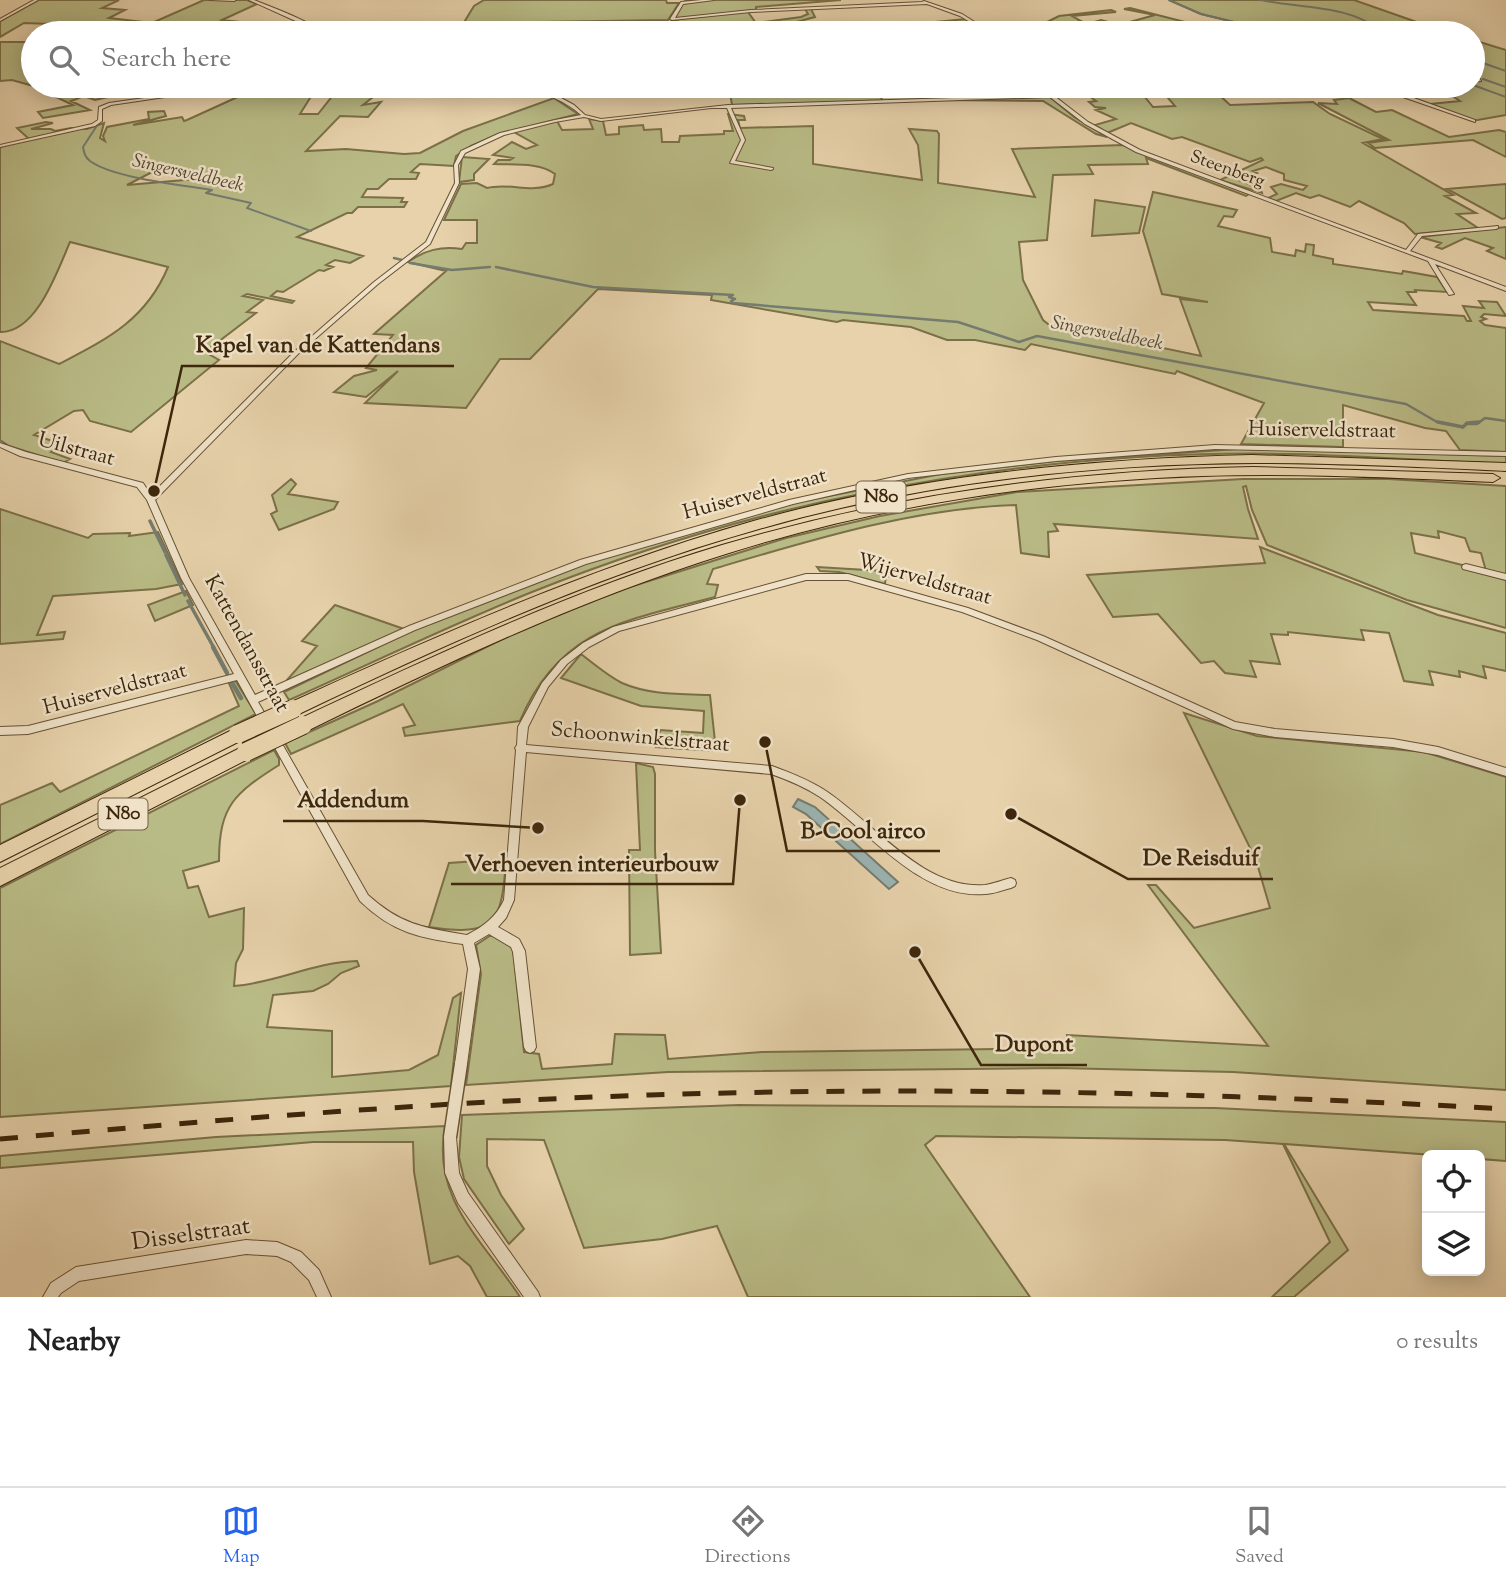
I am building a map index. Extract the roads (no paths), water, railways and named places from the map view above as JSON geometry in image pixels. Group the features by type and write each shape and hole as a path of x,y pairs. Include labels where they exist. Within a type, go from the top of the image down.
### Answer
{"highway":[{"name":"N80","path":"0,877 242,743 293,709 439,640 659,554 733,532 858,501 1018,474 1128,464 1304,460 1506,467"},
{"name":"N80","path":"0,854 242,743 303,724 451,653 571,602 760,539 871,512 1027,485 1125,476 1289,472 1506,478"}],"street":[{"path":"0,20 36,0"},
{"path":"212,0 234,0"},
{"path":"251,0 296,21"},
{"path":"712,0 682,3 672,19 751,11 928,3"},
{"path":"916,0 961,15 971,21"},
{"path":"0,146 93,125 100,121 100,108 152,98"},
{"path":"557,98 584,116"},
{"path":"144,488 151,500 296,353 376,283 424,248 433,237 457,183 456,164 463,152 502,134 584,116 609,119 728,106 962,98"},
{"name":"Steenberg","path":"1054,98 1090,126 1138,151 1506,289"},
{"path":"1409,98 1473,121"},
{"path":"728,106 743,140 732,162 771,169"},
{"path":"1407,252 1420,235 1496,227"},
{"path":"1430,261 1451,294"},
{"name":"Uilstraat","path":"0,444 23,454 144,488 165,483"},
{"name":"Huiserveldstraat","path":"253,700 412,628 583,562 792,502 908,476 1056,459 1215,447 1506,454"},
{"name":"Kattendansstraat","path":"151,500 185,578 364,898 381,916 408,930 468,940"},
{"path":"1466,567 1506,577"},
{"name":"Wijerveldstraat","path":"491,929 505,912 509,900 523,727 545,685 564,662 586,645 616,629 806,577 848,577 1002,624 1233,725 1275,733 1392,743 1438,751 1506,772"},
{"name":"Huiserveldstraat","path":"0,730 28,730 239,676"},
{"name":"Schoonwinkelstraat","path":"520,748 772,770 805,782 830,798 894,854 921,873 955,886 992,891 1011,883"},
{"path":"530,1047 519,951 515,943 491,929 468,940 474,969 450,1137 452,1174 463,1198 533,1297"},
{"name":"Disselstraat","path":"50,1297 56,1288 76,1274 246,1247 278,1249 296,1257 314,1275 324,1297"}],"water":[{"path":"798,799 815,807 898,882 889,889 806,814 793,807"}],"waterway":[{"path":"1169,0 1201,14 1230,21"},
{"path":"1261,0 1340,12 1364,21"},
{"path":"1485,64 1506,71"},
{"path":"1485,80 1506,87"},
{"path":"1485,89 1506,97"},
{"name":"Singersveldbeek","path":"98,124 83,147 87,158 101,167 148,180 212,190 206,193 251,203 247,208 311,231"},
{"name":"Singersveldbeek","path":"394,258 402,260"},
{"name":"Singersveldbeek","path":"410,263 452,270 490,267"},
{"name":"Singersveldbeek","path":"496,267 593,287 733,295 729,297 735,299 731,301 733,303 958,322 1019,342 1037,336 1406,404 1437,422 1447,424"},
{"name":"Singersveldbeek","path":"1477,424 1485,418 1506,421"},
{"name":"Singersveldbeek","path":"1438,422 1463,427 1466,424"},
{"name":"Singersveldbeek","path":"1466,424 1479,422"},
{"name":"Singersveldbeek","path":"1466,424 1476,424"},
{"path":"150,521 165,552"},
{"path":"166,555 185,595"},
{"path":"188,601 214,648"},
{"path":"213,647 227,673"},
{"path":"227,681 231,681 241,698"}],"railway":[{"path":"0,1139 406,1107 757,1092 971,1091 1185,1095 1506,1109"}],"place":[{"name":"Kapel van de Kattendans","path":"154,491"},
{"name":"B-Cool airco","path":"765,742"},
{"name":"Verhoeven interieurbouw","path":"740,800"},
{"name":"De Reisduif","path":"1011,814"},
{"name":"Addendum","path":"538,828"},
{"name":"Dupont","path":"915,952"}]}
